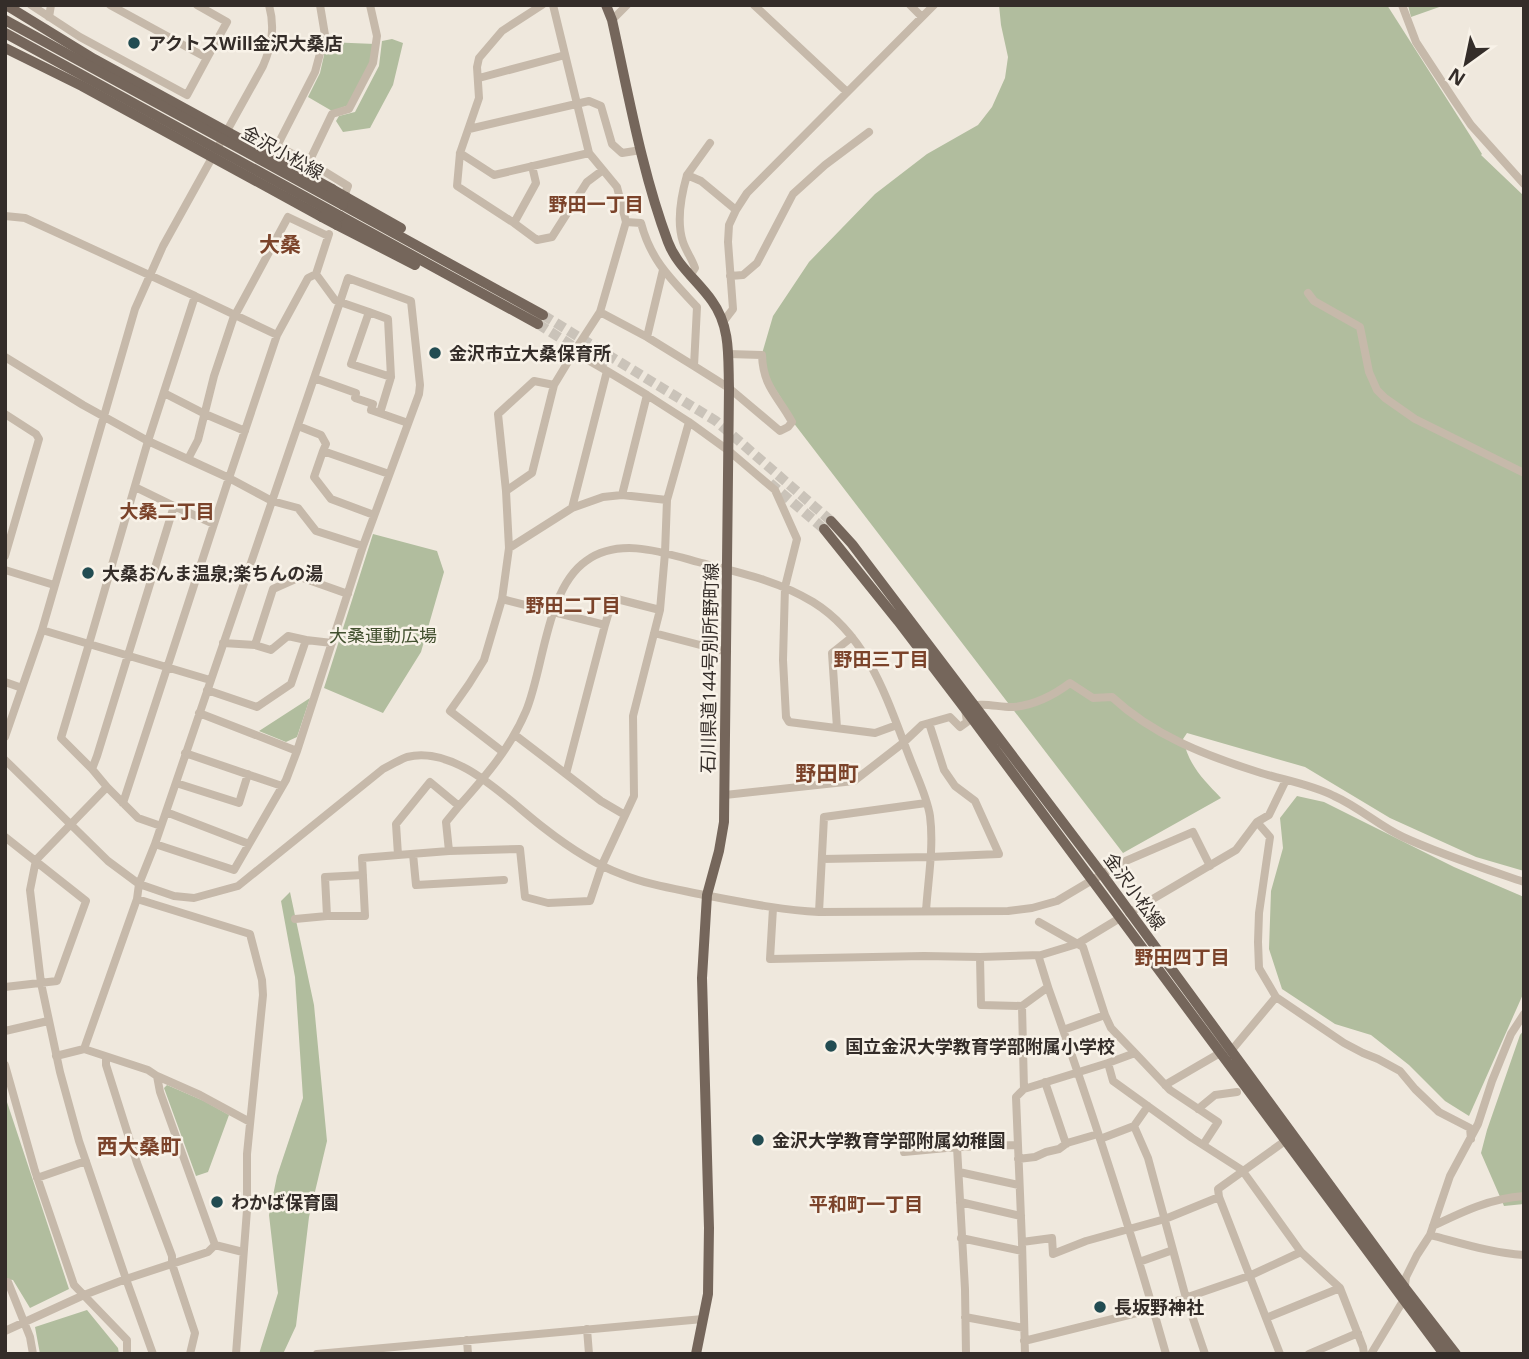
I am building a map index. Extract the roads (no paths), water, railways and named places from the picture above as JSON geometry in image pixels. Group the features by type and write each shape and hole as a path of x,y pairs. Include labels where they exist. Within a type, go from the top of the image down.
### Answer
{"main road":[{"path":"6,5 94,59"},
{"name":"石川県道144号別所野町線","path":"606,5 612,20 641,150 669,247 678,262 713,302 728,339 725,795 719,851 707,895 702,978 709,1228 708,1294 696,1354"},
{"path":"5,12 332,189 342,211 323,217 5,42"},
{"name":"金沢小松線","path":"5,20 342,211 498,302 540,320 513,298 342,211 5,33"},
{"path":"5,48 82,86"},
{"name":"金沢小松線","path":"827,525 852,544 969,707 1226,1052 1456,1354"},
{"name":"金沢小松線","path":"1226,1052 1285,1141 1444,1354"}],"street":[{"path":"31,5 80,37 187,95 227,22 197,5"},
{"path":"49,17 51,5"},
{"path":"110,5 207,58"},
{"path":"5,737 42,630 135,309 163,246 268,55 273,21 269,5"},
{"path":"123,803 277,335 309,278 316,274 348,186 277,146 316,72 325,34 320,5"},
{"path":"309,162 332,114 349,109 373,62 377,36 370,5"},
{"path":"542,5 502,30 479,58 479,98 460,153 457,186 537,240 552,237 587,182 603,170"},
{"path":"506,491 532,473 554,385 600,312 626,222 617,187 589,153 553,5"},
{"path":"612,20 627,5"},
{"path":"754,5 847,92"},
{"path":"910,5 922,17"},
{"path":"723,322 733,309 729,225 747,193 934,5"},
{"path":"1402,5 1416,42 1471,125 1524,184"},
{"path":"479,78 565,55"},
{"path":"469,129 589,102 601,106 612,144 622,153 641,150"},
{"path":"730,276 743,275 757,263 793,194 825,165 869,132"},
{"path":"691,276 695,268 683,243 679,224 682,193 687,175 710,143"},
{"path":"460,153 494,175 589,153"},
{"path":"514,223 536,183 532,166"},
{"path":"687,175 701,181 736,210"},
{"path":"5,216 25,218 277,335"},
{"path":"188,459 198,440 214,376 235,315 288,217 328,236"},
{"path":"626,222 641,223 646,243 663,270 697,307 694,366"},
{"path":"647,337 663,270"},
{"path":"316,274 335,300 388,319 391,377 380,413"},
{"path":"84,1049 348,278 411,301 419,394 363,546 297,751 282,786 234,870 155,844"},
{"path":"1308,293 1314,301 1360,327 1369,372 1377,390 1385,398 1415,419 1524,473"},
{"path":"161,826 138,818 61,738 148,441 195,296"},
{"path":"369,312 351,365 391,377"},
{"path":"600,312 647,337 729,388 780,431 788,427 792,422 766,383 762,355 728,354"},
{"path":"574,352 688,422 729,451 775,490 797,539 785,587 783,660 786,717 789,722 875,733 897,725"},
{"path":"5,358 148,441 272,501 298,508 316,531 363,546"},
{"path":"572,508 607,371"},
{"path":"314,378 356,393 355,398 373,404 371,410 408,423"},
{"path":"503,752 450,711 484,660 502,599 509,548 498,414 534,381 554,385"},
{"path":"164,393 245,431"},
{"path":"622,495 647,395"},
{"path":"5,414 36,434 39,439 5,556"},
{"path":"295,919 365,916 362,858 449,851 520,849 525,897 548,903 590,901 602,865 634,796 633,716 660,610 667,500 688,422"},
{"path":"298,426 321,435 326,444 314,477 331,499 374,515"},
{"path":"323,451 389,474"},
{"path":"135,487 214,524"},
{"path":"509,548 572,508 603,497 622,495 667,500"},
{"path":"92,769 174,506"},
{"path":"449,851 446,821 515,735 527,709 561,590 573,572 586,560 606,551 625,548 652,549 785,587 827,612 865,654 897,725 930,813 932,834 926,911"},
{"path":"5,570 54,585"},
{"path":"255,645 274,589 300,578 348,594"},
{"path":"566,774 614,598 660,610"},
{"path":"502,599 605,625"},
{"path":"42,630 210,680"},
{"path":"654,633 727,652"},
{"path":"223,643 255,645 271,650 288,636 332,643"},
{"path":"837,728 832,653 852,637"},
{"path":"207,690 257,707 291,684 306,640"},
{"path":"5,682 22,688"},
{"path":"725,795 854,781 904,743 922,725 950,717 960,727 967,722 969,707 1029,705 1070,683 1093,698 1112,697 1132,715 1164,736 1197,751 1317,788 1337,797 1402,837 1524,882"},
{"path":"199,713 297,751"},
{"path":"822,859 999,854 975,802 948,779 929,723"},
{"path":"515,735 600,801 625,815"},
{"path":"185,753 282,786"},
{"path":"5,760 108,861 139,884 174,896 194,898 238,886 383,769 406,758 430,756 455,763 483,778 560,840 621,874 656,885 773,908 819,912 1008,911 1032,908 1057,901 1121,863 1193,831 1210,866"},
{"path":"176,783 239,803 248,774"},
{"path":"773,908 770,960 1041,955 1077,944 1236,850 1257,822 1269,816 1286,780"},
{"path":"398,855 396,824 430,782 459,806"},
{"path":"107,787 36,860 30,890 41,983 56,1056 86,1161 153,1354"},
{"path":"819,912 824,817 926,803"},
{"path":"166,811 249,844"},
{"path":"1257,822 1270,837 1259,913 1259,968 1276,997 1344,1043 1400,1071 1415,1090 1439,1112 1470,1128 1471,1139"},
{"path":"5,837 86,901 57,981 6,985"},
{"path":"413,854 416,885 504,880"},
{"path":"327,916 325,877 363,875"},
{"path":"137,899 250,934 262,980 263,995 247,1154 247,1210 236,1354"},
{"path":"1039,922 1083,947 1111,1028 1165,1085 1217,1122 1203,1145"},
{"path":"1041,955 1039,958 1048,987 1099,1136 1166,1354"},
{"path":"980,957 981,1005 1021,1006 1048,987"},
{"path":"1165,1085 1226,1052 1276,997"},
{"path":"1021,1006 1024,1089"},
{"path":"1371,1354 1403,1301 1408,1273 1430,1235 1450,1176 1478,1124 1511,1034 1524,1014"},
{"path":"1063,1030 1105,1015"},
{"path":"5,1031 48,1021"},
{"path":"56,1056 84,1049 148,1070 250,1122"},
{"path":"1024,1354 1016,1097 1024,1089 1135,1053"},
{"path":"106,1057 106,1065 137,1163 172,1256 172,1264 195,1333 190,1354"},
{"path":"1108,1063 1113,1081 1242,1170 1301,1252 1340,1288 1364,1354"},
{"path":"5,1065 37,1178 74,1285 127,1340 127,1354"},
{"path":"157,1076 160,1092 215,1245"},
{"path":"1045,1083 1066,1144"},
{"path":"1198,1109 1214,1095 1237,1091"},
{"path":"1018,1159 1035,1157 1066,1144 1134,1126 1148,1106"},
{"path":"1134,1126 1148,1158 1186,1298 1205,1354"},
{"path":"1280,1354 1217,1189 1285,1141"},
{"path":"904,1152 1017,1145"},
{"path":"957,1147 966,1354"},
{"path":"37,1178 86,1161"},
{"path":"958,1172 1019,1185"},
{"path":"1433,1226 1470,1208 1524,1196"},
{"path":"961,1238 1022,1246 1052,1238 1053,1254 1086,1241 1165,1219 1219,1197"},
{"path":"960,1202 1021,1216"},
{"path":"1430,1235 1478,1248 1524,1255"},
{"path":"215,1245 243,1252"},
{"path":"5,1331 83,1295 208,1252 215,1245"},
{"path":"1139,1262 1173,1250"},
{"path":"1024,1341 1153,1309 1249,1276 1301,1252"},
{"path":"5,1282 8,1282 21,1323 30,1337 33,1354"},
{"path":"1266,1318 1340,1288"},
{"path":"965,1317 1024,1328"},
{"path":"317,1354 410,1349 443,1342 703,1319"},
{"path":"587,1329 589,1354"},
{"path":"1309,1354 1358,1333"},
{"path":"127,1340 146,1337"},
{"path":"467,1340 468,1354"},
{"path":"443,1342 445,1354"}],"tunnel":[{"path":"543,315 716,421 831,521"},
{"path":"538,324 606,367"},
{"path":"770,483 824,529"}],"place":[{"name":"アクトスWill金沢大桑店","path":"134,43"},
{"name":"金沢市立大桑保育所","path":"435,353"},
{"name":"大桑おんま温泉;楽ちんの湯","path":"88,573"},
{"name":"国立金沢大学教育学部附属小学校","path":"831,1046"},
{"name":"金沢大学教育学部附属幼稚園","path":"758,1140"},
{"name":"わかば保育園","path":"217,1202"},
{"name":"長坂野神社","path":"1100,1307"}],"district":[{"name":"野田一丁目","path":"596,204"},
{"name":"大桑","path":"280,244"},
{"name":"大桑二丁目","path":"167,511"},
{"name":"野田二丁目","path":"573,605"},
{"name":"野田三丁目","path":"881,659"},
{"name":"野田町","path":"827,773"},
{"name":"野田四丁目","path":"1182,957"},
{"name":"西大桑町","path":"139,1146"},
{"name":"平和町一丁目","path":"866,1204"}],"park label":[{"name":"大桑運動広場","path":"383,635"}]}
